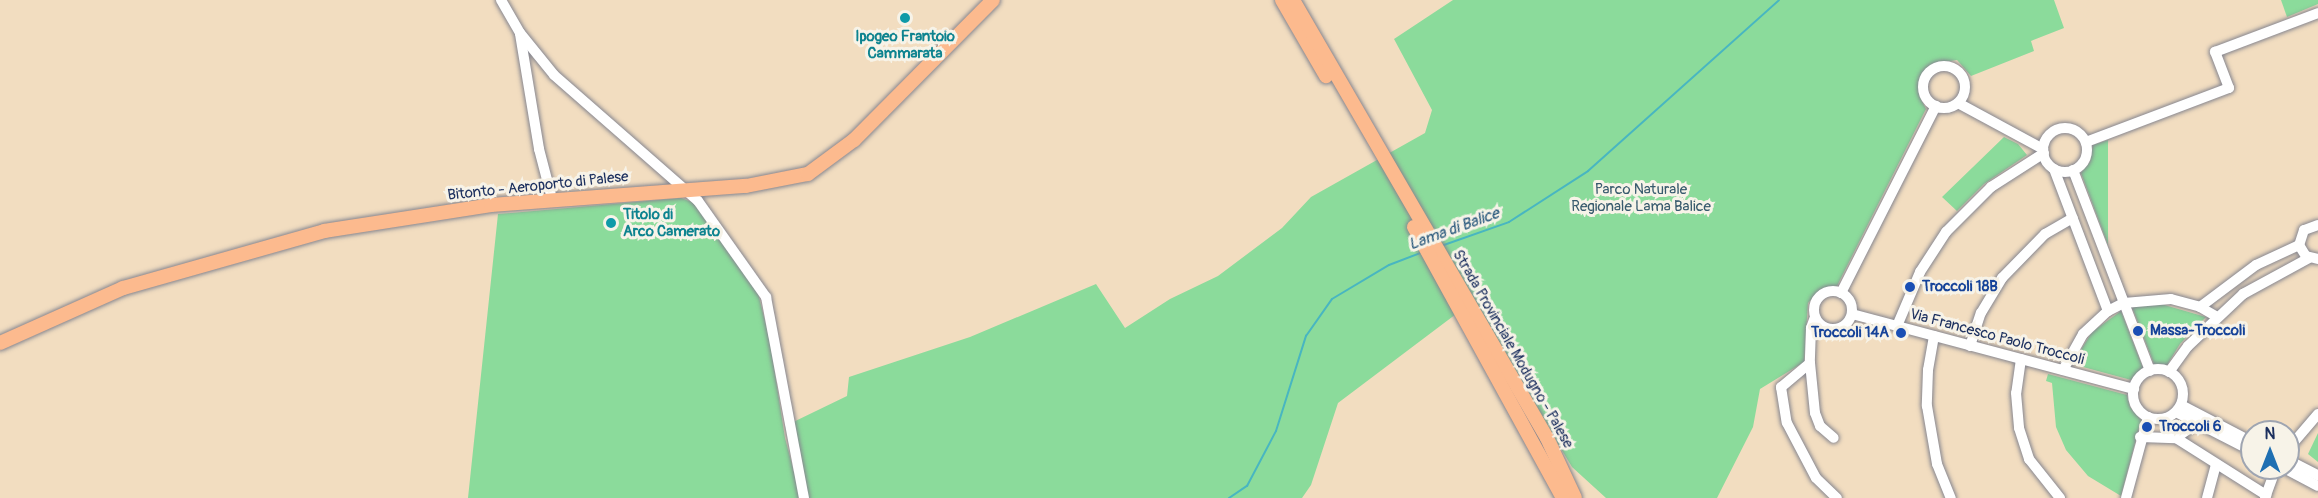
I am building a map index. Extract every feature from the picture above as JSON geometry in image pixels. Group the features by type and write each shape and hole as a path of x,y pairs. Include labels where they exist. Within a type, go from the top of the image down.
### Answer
{"main road":[{"name":"Bitonto - Aeroporto di Palese","path":"0,343 123,288 324,231 491,204 786,181 826,164 993,0"},
{"name":"Strada Provinciale Modugno - Palese","path":"1282,0 1547,438 1575,498"},
{"name":"Strada Provinciale Modugno - Palese","path":"1293,0 1388,173"},
{"name":"Strada Provinciale Modugno - Palese","path":"1472,317 1563,498"}],"street":[{"path":"501,0 520,33 554,75 687,189 728,239 766,297 804,498"},
{"path":"2086,142 2229,88 2215,52 2318,12"},
{"path":"520,33 539,150 552,199"},
{"path":"1939,67 1953,68 1963,77 1965,91 1958,103 1946,108 1936,106 1923,87 1928,74 1939,67"},
{"path":"1958,103 2044,151 2054,169 2108,311"},
{"path":"1841,294 1936,106"},
{"path":"1897,326 1920,272 1947,232 1992,187 2044,151 2050,134 2062,128 2078,132 2086,142 2085,158 2073,170 2054,169"},
{"path":"2073,170 2150,371"},
{"path":"1970,345 1981,313 2002,278 2045,234 2073,218"},
{"path":"2200,307 2256,265 2299,245 2304,230 2318,225"},
{"path":"2169,372 2217,317 2243,294 2314,259 2299,245"},
{"path":"1815,317 1822,326 1833,329 1844,326 1852,314 1849,301 1841,294 1823,295 1815,304 1810,363 1815,413 1820,426 1834,438"},
{"path":"2064,370 2083,334 2108,311 2124,303 2158,298 2200,307 2217,317"},
{"name":"Via Francesco Paolo Troccoli","path":"1852,314 2134,389"},
{"path":"1934,336 1926,388 1929,425 1937,464 1951,498"},
{"path":"2021,359 2016,393 2019,428 2030,459 2060,498"},
{"path":"1810,363 1782,387 1787,423 1816,478 1837,498"},
{"path":"2150,371 2169,372 2182,386 2179,409 2163,419 2148,417 2135,403 2134,389 2138,380 2150,371"},
{"path":"2179,409 2240,445"},
{"path":"2179,409 2240,436"},
{"path":"2300,435 2318,414"},
{"path":"2126,498 2140,437 2148,417"},
{"path":"2176,438 2198,422"},
{"path":"2140,437 2176,438 2265,497 2271,480"},
{"path":"2207,498 2216,464"},
{"path":"2300,466 2318,475"},
{"path":"2300,476 2318,486"}],"green space":[{"name":"Parco Naturale Regionale Lama Balice","path":"1453,0 2054,0 2064,28 2031,41 2034,51 1971,76 1957,60 1936,63 1923,75 1919,95 1926,109 1837,286 1820,290 1808,303 1804,362 1760,389 1753,427 1717,498 1606,498 1572,467 1472,302 1338,403 1311,485 1302,498 804,498 785,426 847,396 849,377 970,337 1096,284 1125,328 1170,299 1218,276 1282,228 1311,197 1425,133 1432,110 1394,39"},
{"path":"2281,0 2318,0 2318,4 2287,17"},
{"path":"2004,137 2018,144 2027,155 1984,184 1957,211 1942,197"},
{"path":"2108,140 2108,245 2081,173 2090,162 2093,145"},
{"path":"681,198 692,202 725,241 758,293 770,341 785,438 801,498 468,498 498,214"},
{"path":"2161,304 2206,317 2180,344 2167,365 2154,364 2132,307"},
{"path":"2121,311 2143,368 2131,380 2072,364 2092,332"},
{"path":"2048,374 2127,395 2130,407 2141,420 2121,496 2088,476 2066,450 2056,427 2052,383 2046,381"},
{"path":"2318,433 2318,462 2308,454"}],"waterway":[{"name":"Lama di Balice","path":"1441,246 1509,222 1588,171 1779,0"},
{"name":"Lama di Balice","path":"1229,498 1247,486 1276,431 1306,336 1332,299 1389,265 1421,253"}],"place":[{"name":"Ipogeo Frantoio Cammarata","path":"905,18"},
{"name":"Titolo di Arco Camerato","path":"611,223"},
{"name":"Troccoli 18B","path":"1910,287"},
{"name":"Massa-Troccoli","path":"2138,331"},
{"name":"Troccoli 14A","path":"1901,333"},
{"name":"Troccoli 6","path":"2147,427"}]}
